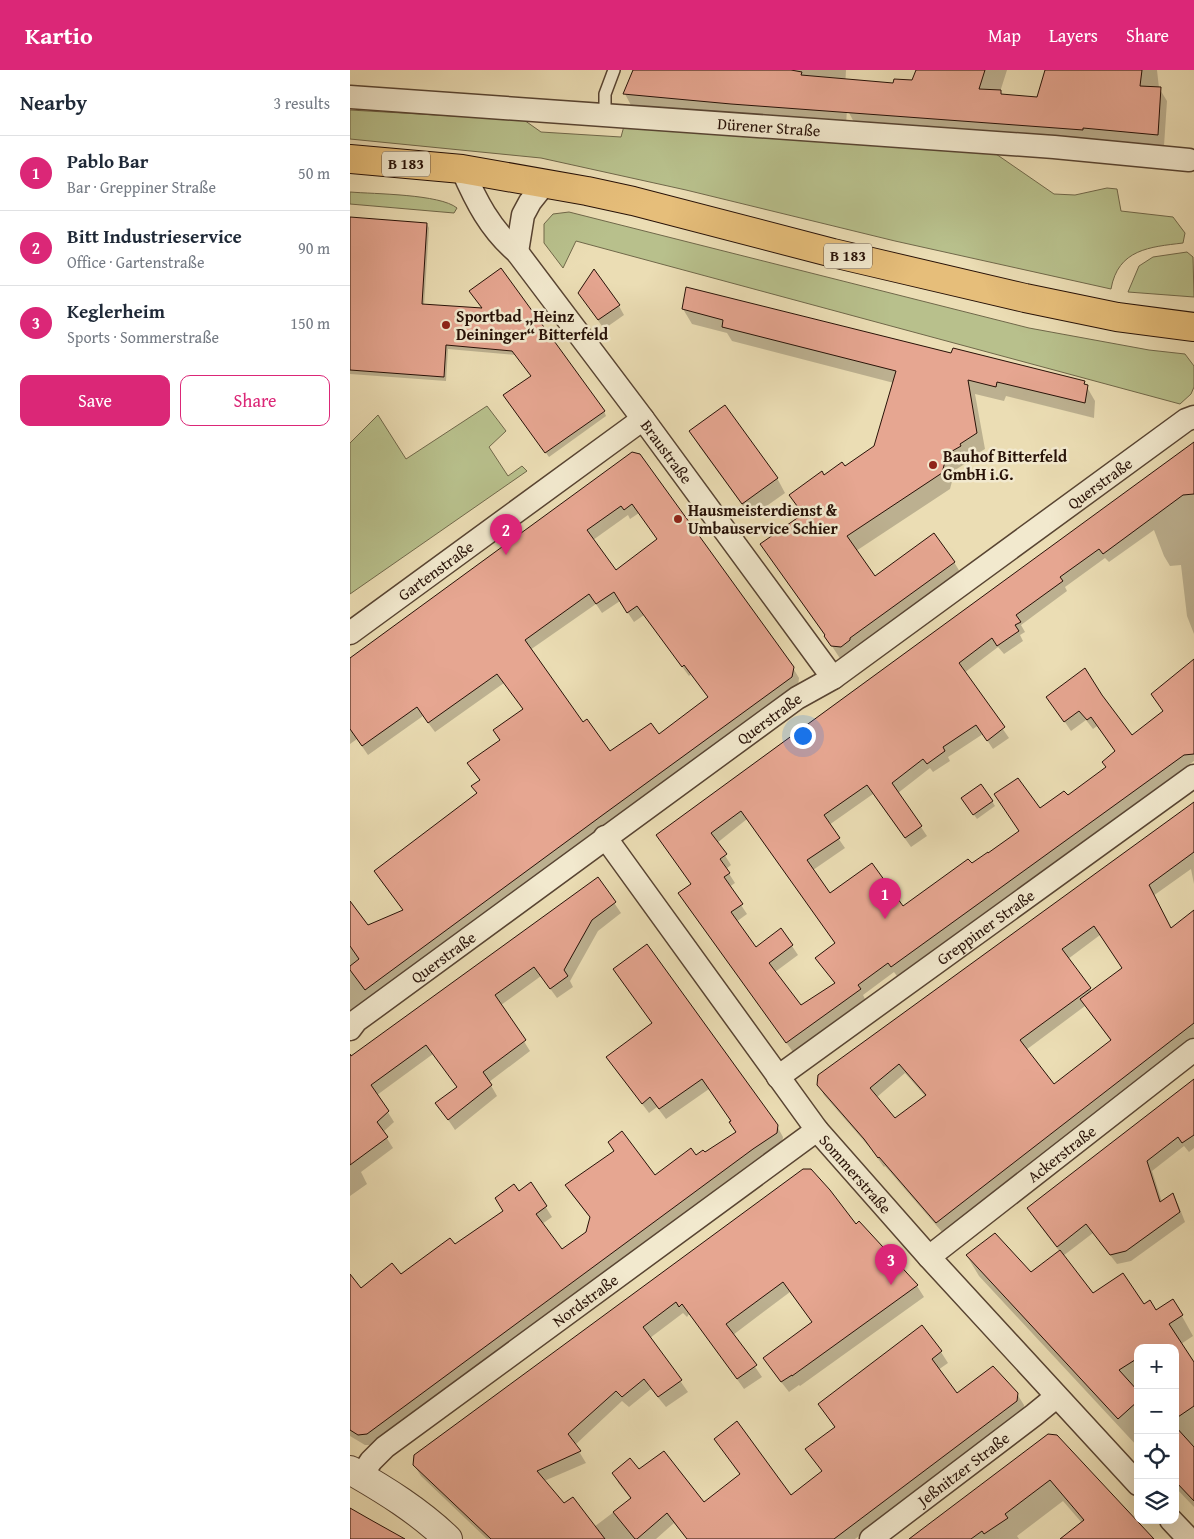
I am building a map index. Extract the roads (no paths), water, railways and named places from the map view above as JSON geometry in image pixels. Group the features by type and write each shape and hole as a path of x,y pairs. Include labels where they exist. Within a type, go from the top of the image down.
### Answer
{"main road":[{"name":"B 183","path":"350,159 462,170 633,201 833,253 1025,298 1117,317 1194,327"}],"street":[{"name":"Dürener Straße","path":"350,97 1054,147 1189,160"},
{"name":"Braustraße","path":"462,170 472,194 502,240 517,252 643,419 833,678"},
{"path":"517,252 523,215 530,202 545,184"},
{"name":"Querstraße","path":"350,1029 356,1021 605,837 797,698 833,678 1186,420 1194,417"},
{"name":"Gartenstraße","path":"350,633 643,419"},
{"name":"Greppiner Straße","path":"778,1077 1194,776"},
{"name":"Sommerstraße","path":"605,837 817,1130 929,1257 1134,1480"},
{"name":"Ackerstraße","path":"929,1257 1194,1050"},
{"name":"Nordstraße","path":"355,1473 385,1447 817,1130"},
{"name":"Jeßnitzer Straße","path":"871,1539 1034,1415 1056,1396"},
{"path":"355,1473 424,1517 448,1539"},
{"path":"1175,1524 1189,1539"}],"lane":[{"path":"605,114 605,94 614,70"}],"place":[{"name":"Sportbad „Heinz Deininger“ Bitterfeld","path":"446,325"},
{"name":"Bauhof Bitterfeld GmbH i.G.","path":"933,465"},
{"name":"Hausmeisterdienst & Umbauservice Schier","path":"678,519"},
{"name":"Bitt Industrieservice","path":"506,555"},
{"name":"Pablo Bar","path":"885,919"},
{"name":"Keglerheim","path":"891,1285"}]}
